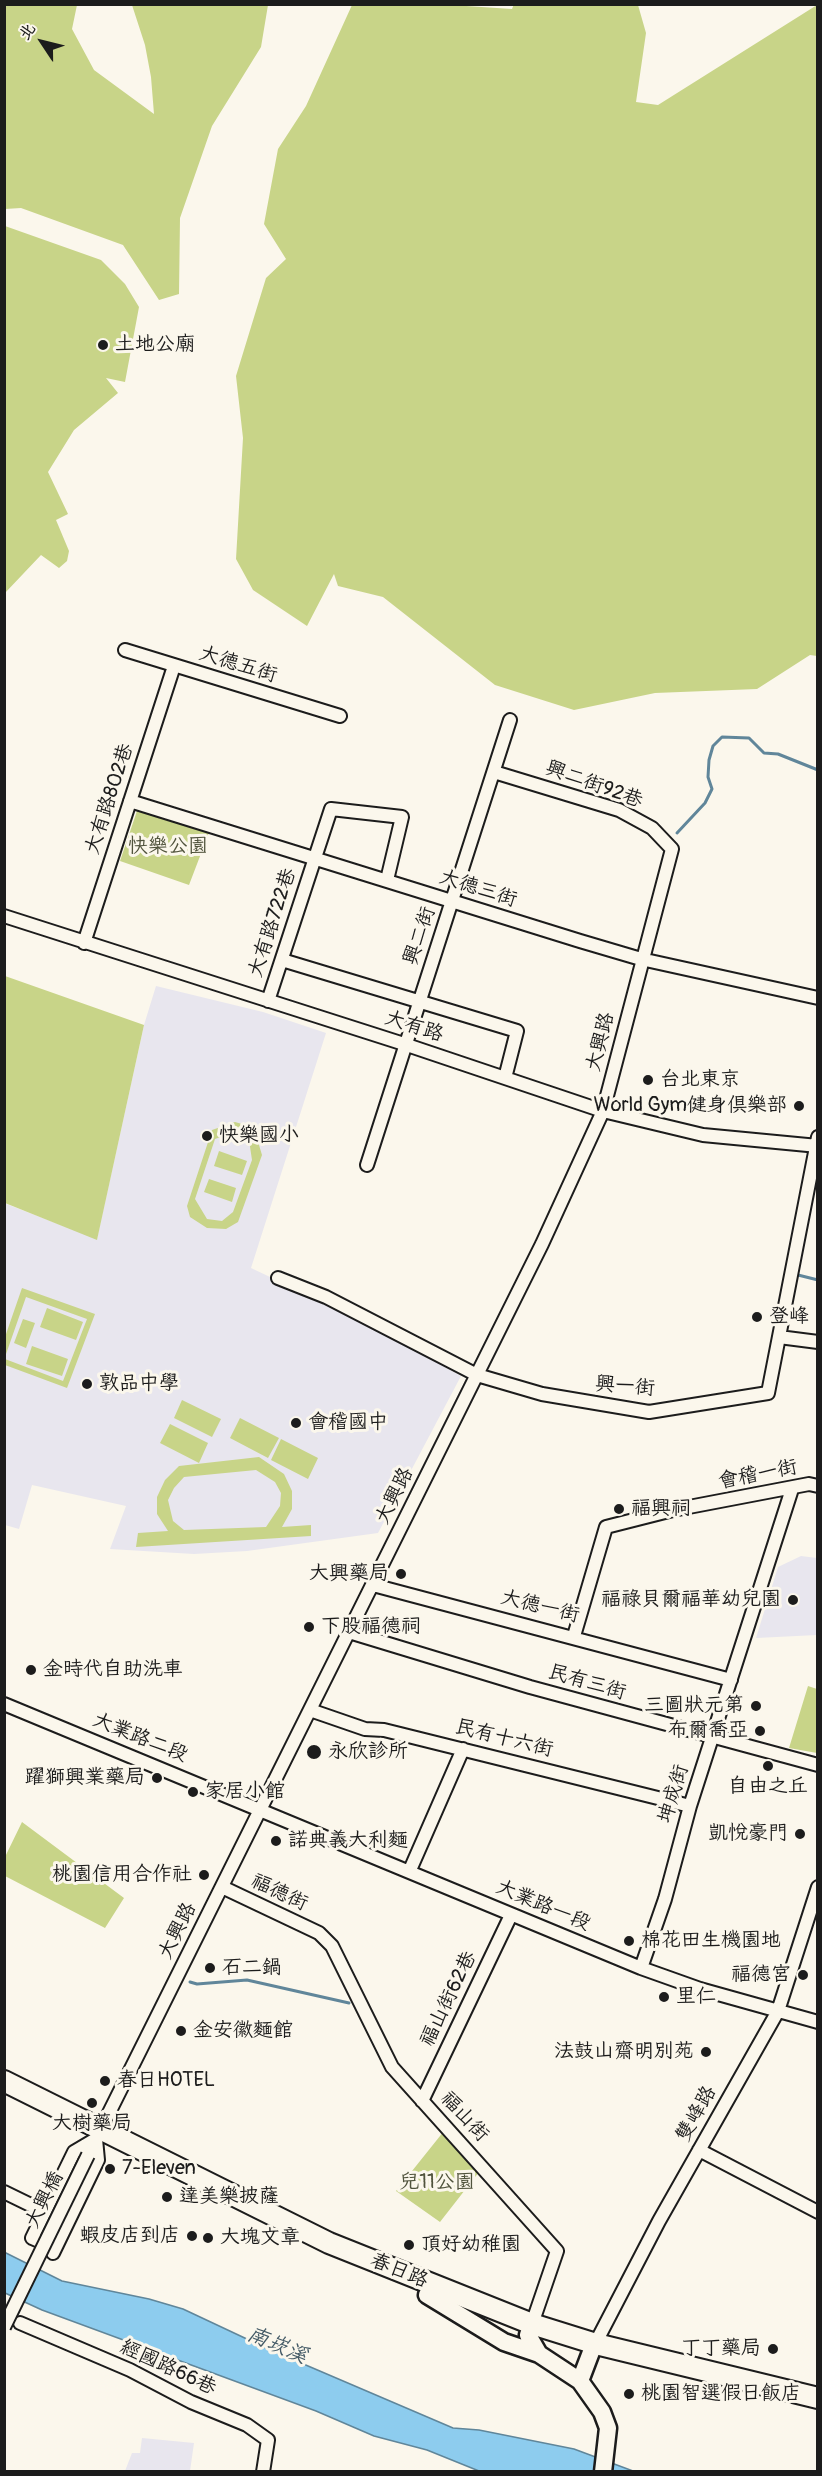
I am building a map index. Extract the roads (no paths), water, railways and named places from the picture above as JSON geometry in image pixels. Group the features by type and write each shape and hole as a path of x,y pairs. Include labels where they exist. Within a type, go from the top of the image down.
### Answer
{"main road":[{"name":"春日路","path":"4,2081 95,2141 530,2330"},
{"name":"春日路","path":"4,2094 323,2253 427,2295 530,2330 818,2409"},
{"name":"春日路","path":"594,2348 818,2398"}],"street":[{"name":"大德五街","path":"125,650 340,716"},
{"name":"大有路802巷","path":"84,943 174,666"},
{"name":"興二街","path":"367,1165 510,720"},
{"name":"興二街92巷","path":"494,772 619,810 651,828 672,849"},
{"name":"大德三街","path":"130,801 641,959 818,998"},
{"name":"大有路722巷","path":"268,1001 331,809 402,817 387,880"},
{"name":"大興路","path":"95,2141 542,1244 603,1111 641,959 672,849"},
{"name":"大有路","path":"4,916 404,1044 603,1111 703,1135 817,1143"},
{"path":"282,960 518,1031 505,1078"},
{"name":"興一街","path":"278,1278 327,1297 477,1375 561,1398 649,1412 768,1393 817,1143"},
{"path":"779,1338 818,1342"},
{"name":"會稽一街","path":"574,1636 606,1527 649,1518 673,1510 809,1484 818,1486"},
{"name":"坤成街","path":"641,1968 665,1899 690,1806 792,1489"},
{"name":"大德一街","path":"372,1585 574,1636 731,1680"},
{"name":"民有三街","path":"349,1632 712,1738 818,1765"},
{"name":"大業路二段","path":"4,1704 261,1809"},
{"name":"民有十六街","path":"310,1710 365,1729 384,1730 690,1806"},
{"path":"410,1870 463,1749"},
{"name":"大業路一段","path":"261,1809 641,1968 700,1989 818,2022"},
{"name":"福德街","path":"222,1887 319,1933"},
{"name":"雙峰路","path":"594,2348 699,2150 778,2011 818,1887"},
{"name":"福山街62巷","path":"422,2101 511,1915"},
{"name":"福山街","path":"319,1933 332,1946 392,2067 557,2252 530,2330"},
{"path":"95,2141 98,2160 54,2250 32,2238 74,2152 95,2141"},
{"name":"大興橋","path":"4,2327 95,2141"},
{"path":"699,2150 765,2182 818,2212"},
{"path":"4,2192 45,2212"},
{"path":"427,2295 504,2342 539,2354 580,2380 602,2412 608,2428 603,2472"},
{"name":"經國路66巷","path":"20,2323 130,2370 191,2402 247,2425 268,2440 263,2472"},
{"path":"530,2330 539,2354"},
{"path":"580,2380 594,2348"}],"water":[{"path":"4,2252 62,2281 149,2299 183,2309 266,2348 453,2428 479,2430 574,2449 633,2471 479,2471 427,2450 374,2436 316,2411 42,2310 5,2293"}],"waterway":[{"path":"677,833 705,803 712,789 708,777 709,760 713,746 722,737 749,738 764,753 778,754 818,770"},
{"path":"798,1275 818,1280"},
{"path":"190,1982 197,1984 247,1980 349,2003"}],"place":[{"name":"土地公廟","path":"103,345"},
{"name":"台北東京","path":"648,1080"},
{"name":"World Gym健身俱樂部","path":"799,1106"},
{"name":"快樂國小","path":"207,1136"},
{"name":"登峰","path":"757,1317"},
{"name":"敦品中學","path":"87,1384"},
{"name":"會稽國中","path":"296,1423"},
{"name":"福興祠","path":"619,1509"},
{"name":"大興藥局","path":"401,1574"},
{"name":"福祿貝爾福華幼兒園","path":"793,1600"},
{"name":"下股福德祠","path":"309,1627"},
{"name":"金時代自助洗車","path":"31,1670"},
{"name":"三圖狀元第","path":"756,1706"},
{"name":"布爾喬亞","path":"760,1731"},
{"name":"永欣診所","path":"314,1752"},
{"name":"自由之丘","path":"768,1766"},
{"name":"躍獅興業藥局","path":"157,1778"},
{"name":"家居小館","path":"193,1792"},
{"name":"凱悅豪門","path":"800,1834"},
{"name":"諾典義大利麵","path":"276,1841"},
{"name":"桃園信用合作社","path":"204,1875"},
{"name":"棉花田生機園地","path":"629,1941"},
{"name":"石二鍋","path":"210,1968"},
{"name":"福德宮","path":"803,1975"},
{"name":"里仁","path":"664,1997"},
{"name":"金安徽麵館","path":"181,2031"},
{"name":"法鼓山齋明別苑","path":"706,2052"},
{"name":"春日HOTEL","path":"105,2081"},
{"name":"大樹藥局","path":"92,2103"},
{"name":"7-Eleven","path":"110,2169"},
{"name":"達美樂披薩","path":"167,2197"},
{"name":"蝦皮店到店","path":"192,2236"},
{"name":"大塊文章","path":"208,2238"},
{"name":"頂好幼稚園","path":"409,2245"},
{"name":"丁丁藥局","path":"773,2349"},
{"name":"桃園智選假日飯店","path":"629,2394"}],"park label":[{"name":"快樂公園","path":"168,847"},
{"name":"兒11公園","path":"437,2183"}],"water label":[{"name":"南崁溪","path":"277,2346"}]}
